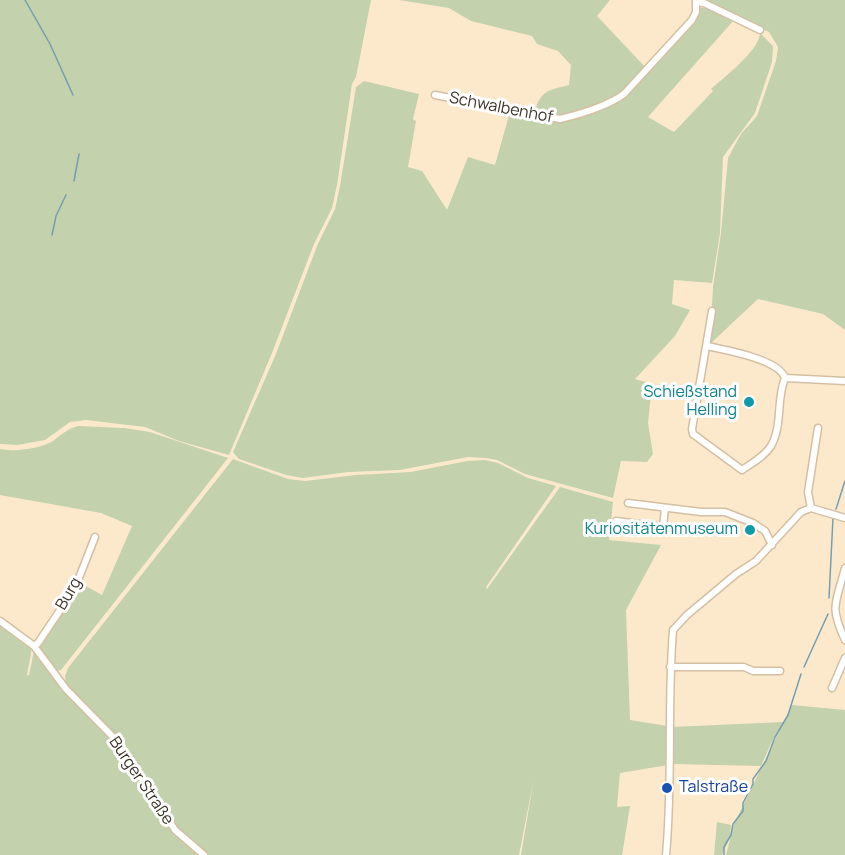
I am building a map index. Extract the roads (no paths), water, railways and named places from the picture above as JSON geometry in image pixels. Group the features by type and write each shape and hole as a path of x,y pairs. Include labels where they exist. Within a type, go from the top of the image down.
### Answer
{"street":[{"path":"696,1 760,30"},
{"name":"Schwalbenhof","path":"435,95 560,119 569,117 616,100 624,94 692,20 696,12 696,1"},
{"path":"712,311 693,434 742,470 771,446 778,424 780,395 786,378"},
{"path":"707,346 755,358 780,370 786,378"},
{"path":"786,378 845,381"},
{"path":"811,508 808,492 818,428"},
{"path":"628,503 700,512 725,512 753,522 765,531 772,545"},
{"path":"616,521 663,527 665,507"},
{"path":"666,855 671,803 670,667 673,630 678,623 736,574 756,561 801,512 811,508 845,518"},
{"name":"Burg","path":"34,646 75,588 95,537"},
{"path":"845,568 834,609 845,640"},
{"path":"0,621 34,646"},
{"name":"Burger Straße","path":"34,646 130,759 175,830 204,855"},
{"path":"832,688 845,658"},
{"path":"670,667 780,671"}],"waterway":[{"path":"25,0 50,44 73,95"},
{"path":"74,181 79,154"},
{"path":"52,235 56,216 66,195"},
{"path":"836,509 845,481"},
{"path":"829,598 833,518"},
{"path":"804,667 828,614"},
{"path":"724,855 724,847 731,835 733,824 743,811 743,803 753,784 753,779 766,761 775,737 788,715 801,674"}],"place":[{"name":"Schießstand Helling","path":"749,402"},
{"name":"Kuriositätenmuseum","path":"750,530"},
{"name":"Talstraße","path":"667,788"}]}
